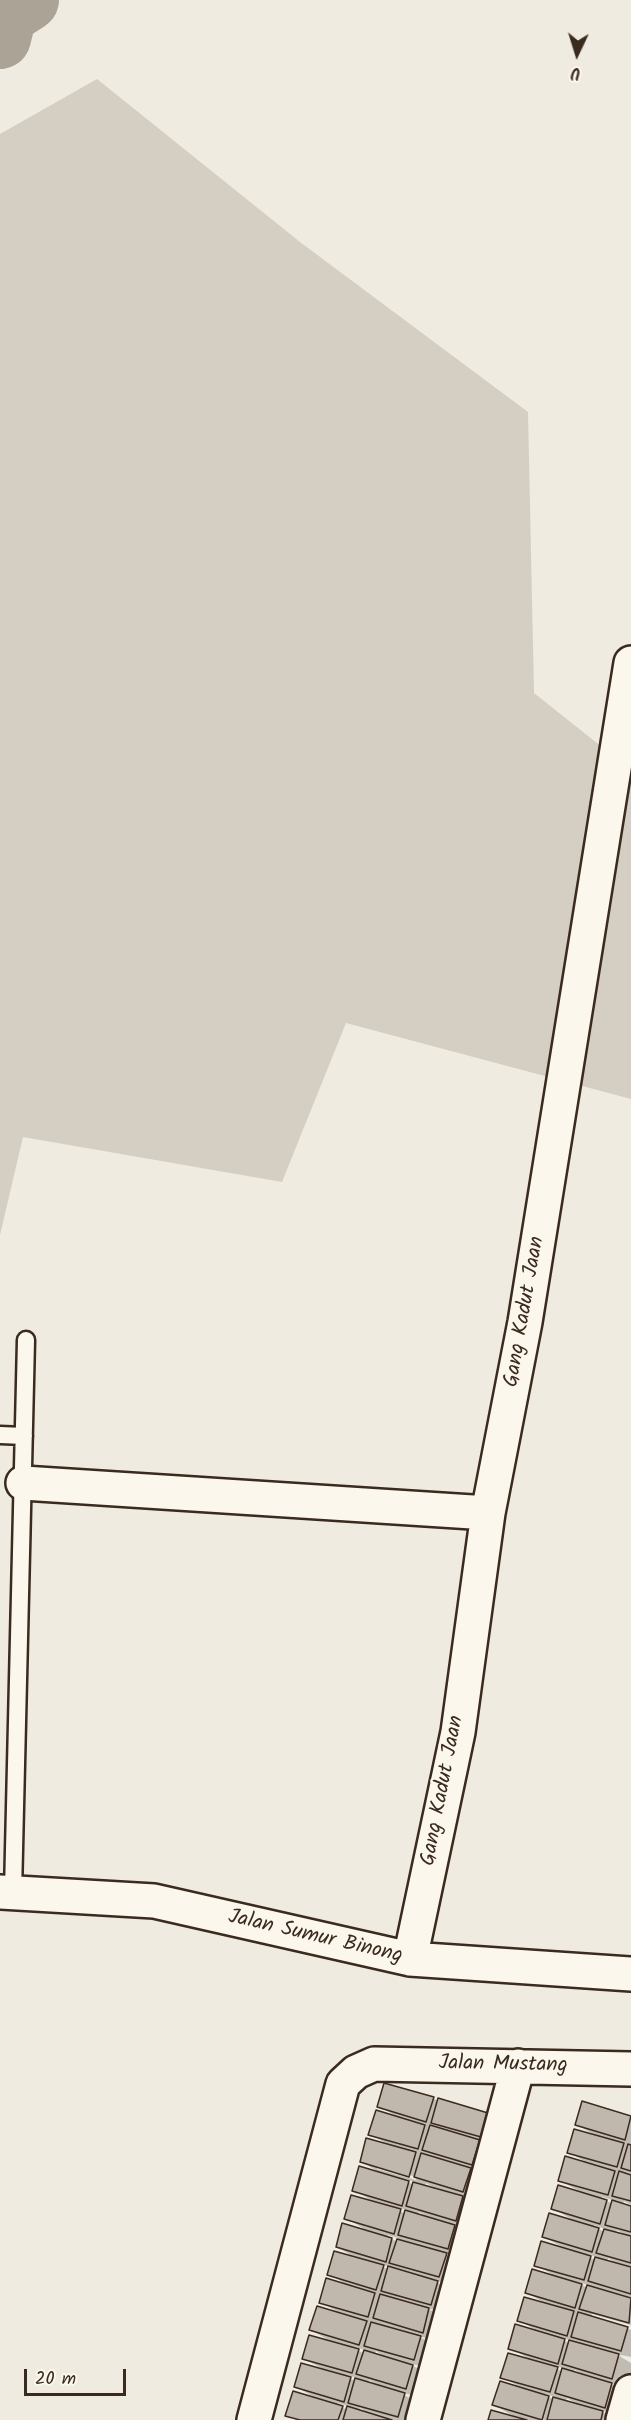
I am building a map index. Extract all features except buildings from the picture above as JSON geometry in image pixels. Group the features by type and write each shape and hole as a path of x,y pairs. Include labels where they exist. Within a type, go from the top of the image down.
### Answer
{"street":[{"name":"Gang Kadut Jaan","path":"410,1959 458,1732 488,1513 525,1322 631,663"},
{"path":"23,1483 488,1513"},
{"name":"Jalan Sumur Binong","path":"6,1892 154,1901 410,1959 631,1974"},
{"name":"Jalan Mustang","path":"254,2420 343,2084 356,2072 374,2064 631,2069"},
{"path":"423,2420 518,2066"},
{"path":"623,2420 631,2392"}],"lane":[{"path":"6,1892 23,1483 26,1340"},
{"path":"0,1434 24,1436"}],"shaded area":[{"path":"97,79 300,242 528,412 534,693 617,759 631,763 631,1099 346,1023 282,1182 23,1137 0,1235 0,134"}],"waterway":[{"path":"0,38 6,14 28,0"}]}
